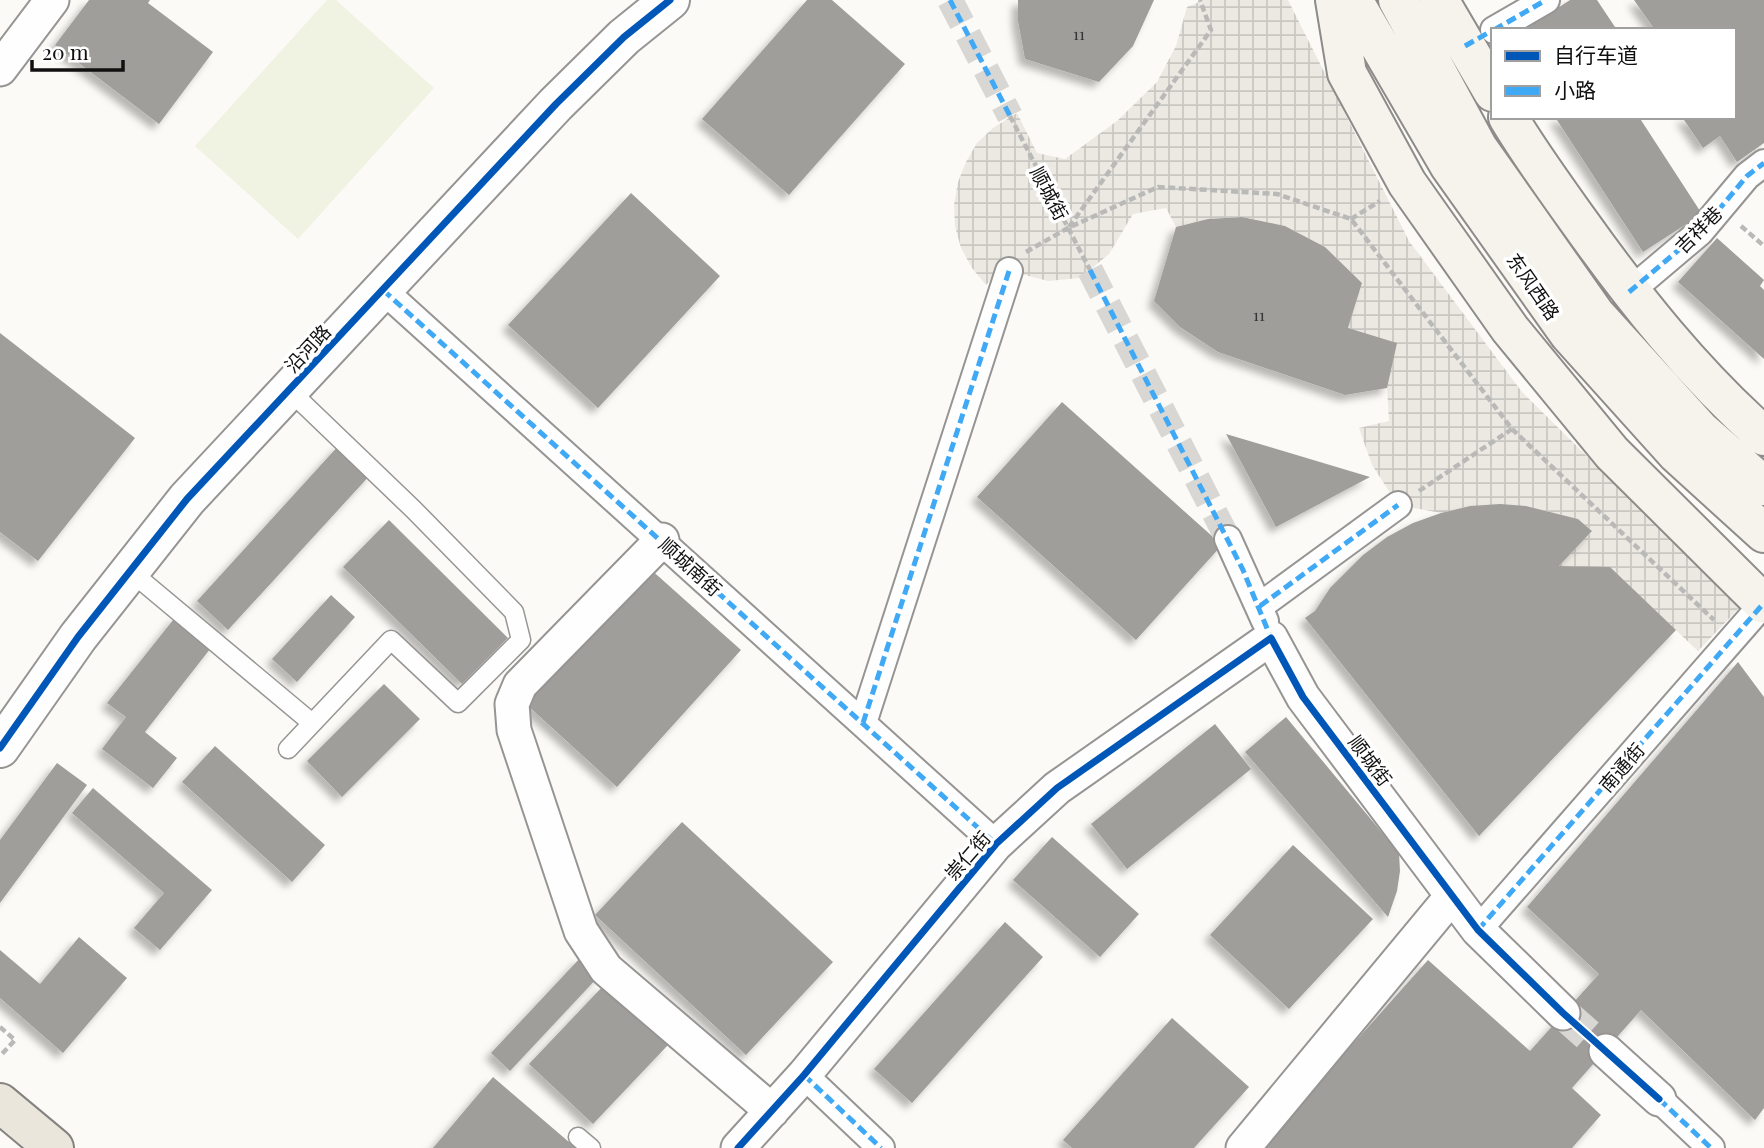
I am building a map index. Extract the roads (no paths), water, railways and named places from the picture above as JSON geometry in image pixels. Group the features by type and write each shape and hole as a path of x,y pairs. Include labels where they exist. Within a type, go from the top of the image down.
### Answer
{"main road":[{"path":"1335,0 1347,73 1406,183 1510,329 1612,453 1764,604"},
{"name":"东风西路","path":"1353,0 1449,165 1569,334 1676,454 1764,533"},
{"name":"东风西路","path":"1398,0 1478,148 1595,314 1700,430 1764,486"},
{"path":"1439,0 1484,35 1491,79"},
{"path":"1509,119 1629,292 1681,354 1764,436"},
{"path":"0,1103 54,1148"},
{"path":"0,1115 47,1148"}],"street":[{"path":"0,69 52,0"},
{"name":"沿河路","path":"0,748 78,637 187,499 556,104 624,37 670,0"},
{"path":"1496,28 1545,0"},
{"name":"吉祥巷","path":"1629,292 1700,232 1747,177 1764,163"},
{"path":"863,723 1009,271"},
{"name":"顺城南街","path":"383,290 996,844"},
{"path":"1260,606 1398,505"},
{"path":"662,540 520,685 512,704 514,730 581,931 606,969 772,1111"},
{"name":"顺城街","path":"1228,540 1260,606 1271,638 1303,697 1478,930 1563,1013"},
{"name":"南通街","path":"1478,930 1764,604"},
{"name":"崇仁街","path":"738,1148 804,1076 996,844 1057,788 1271,638"},
{"path":"1243,1148 1452,896"},
{"path":"1606,1051 1711,1148"},
{"path":"804,1076 881,1148"}],"lane":[{"path":"288,749 391,640 458,703 521,640 514,612 413,509 289,390"},
{"path":"130,571 312,723"}],"tunnel":[{"path":"950,0 1010,116"},
{"path":"1090,270 1228,539"},
{"path":"1563,1013 1606,1051"}]}
